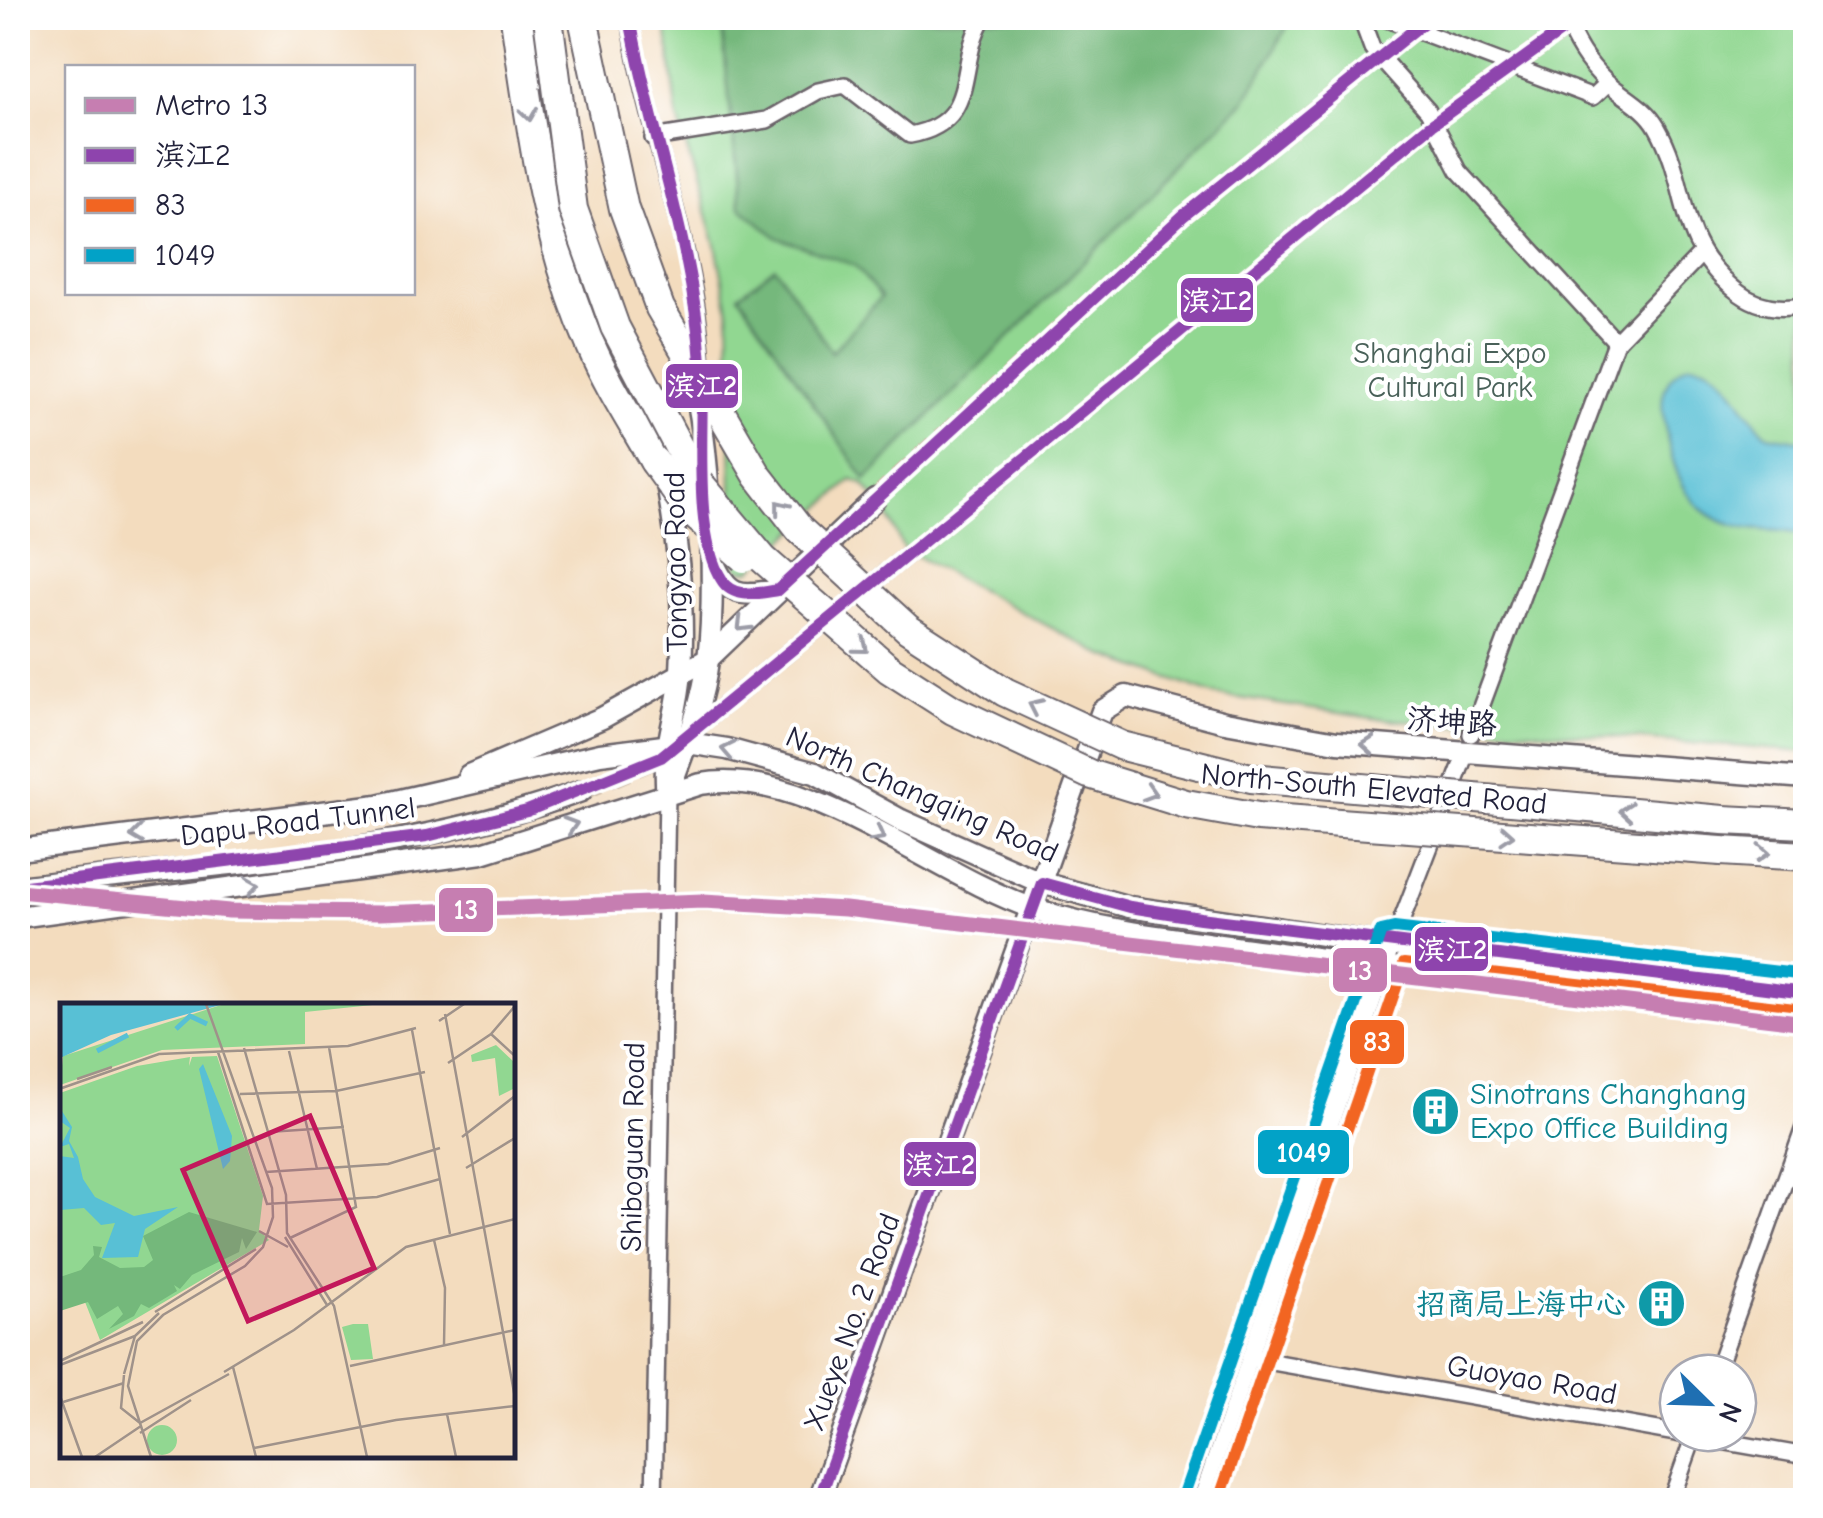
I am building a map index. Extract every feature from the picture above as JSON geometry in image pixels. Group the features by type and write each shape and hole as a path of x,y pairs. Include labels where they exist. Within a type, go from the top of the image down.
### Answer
{"highway":[{"path":"515,18 547,215 592,349 654,461 690,511 748,562 812,606"},
{"name":"North-South Elevated Road","path":"548,18 573,208 615,327 695,478 763,559 812,606 889,669 953,710 1090,774 1186,804 1258,817 1806,856"},
{"name":"North-South Elevated Road","path":"583,18 624,209 660,308 724,421 779,504 846,576 908,629 1006,692 1122,746 1251,778 1806,824"}],"main road":[{"name":"Tongyao Road","path":"532,18 562,138 635,348 659,442 674,533 680,675 665,744 667,794"},
{"name":"Tongyao Road","path":"594,18 622,158 694,384 703,434 709,553 708,659 687,743 667,794"},
{"path":"440,788 602,718 708,659 875,498"},
{"path":"709,553 722,583 742,595 778,590"},
{"name":"济坤路","path":"1102,711 1126,696 1280,734 1468,743 1806,778"},
{"name":"Xueye No. 2 Road","path":"819,1500 1102,711"},
{"name":"North Changqing Road","path":"18,850 378,805 440,788 687,743 727,748 815,774 901,820 1042,884 1130,907 1392,945 1806,993"},
{"name":"North Changqing Road","path":"18,917 482,853 667,794 730,779 764,784 811,799 1034,908 1126,930 1385,968 1806,1012"},
{"name":"Dapu Road Tunnel","path":"18,887 427,836 527,811 581,791"}],"street":[{"path":"630,18 654,138 693,292 703,434"},
{"path":"654,138 767,120 818,91 845,84 910,135 930,132 951,120 964,90 971,38 983,18"},
{"path":"1362,18 1372,48 1428,112 1458,171 1616,342"},
{"path":"1384,18 1593,97 1608,83"},
{"path":"1564,18 1579,51 1608,83 1646,112 1658,128 1700,255 1744,298 1770,307 1806,305"},
{"path":"1201,1500 1392,945 1616,342 1700,255"},
{"name":"Shiboguan Road","path":"654,1500 667,794"},
{"path":"1723,1353 1806,1122"},
{"name":"Guoyao Road","path":"1250,1358 1658,1429"},
{"name":"Guoyao Road","path":"1758,1447 1806,1456"},
{"path":"1671,1500 1688,1453"}],"green space":[{"name":"Shanghai Expo Cultural Park","path":"665,18 1805,18 1805,752 1372,718 1212,694 1105,656 904,550 886,512 863,484 852,480 751,570 739,570 733,556 729,311 716,245 678,119"},
{"path":"721,18 1292,18 1246,100 866,480 739,295 775,267 832,352 881,297 854,265 778,238 740,207"}],"water":[{"path":"1689,363 1703,365 1725,380 1768,435 1805,441 1805,537 1725,523 1696,503 1686,490 1672,457 1662,402 1669,380"}],"tunnel":[{"path":"875,499 1183,216 1429,18"},
{"path":"581,791 661,757 1430,126 1580,18"}],"metro line":[{"name":"13","path":"18,891 229,911 380,913 703,901 845,909 1806,1023"}],"transit line":[{"name":"滨江2","path":"630,18 696,318 706,534 722,580 733,590 747,594 778,590 1183,216 1429,18"},
{"name":"滨江2","path":"18,887 427,836 527,811 661,757 1430,126 1580,18"},
{"name":"滨江2","path":"819,1500 1042,883 1130,907 1200,918 1806,993"},
{"name":"1049","path":"1184,1494 1381,931 1394,928 1806,975"},
{"name":"83","path":"1219,1500 1404,964 1804,1010"}],"place":[{"name":"Sinotrans Changhang Expo Office Building","path":"1435,1111"},
{"name":"招商局上海中心","path":"1661,1304"}]}
